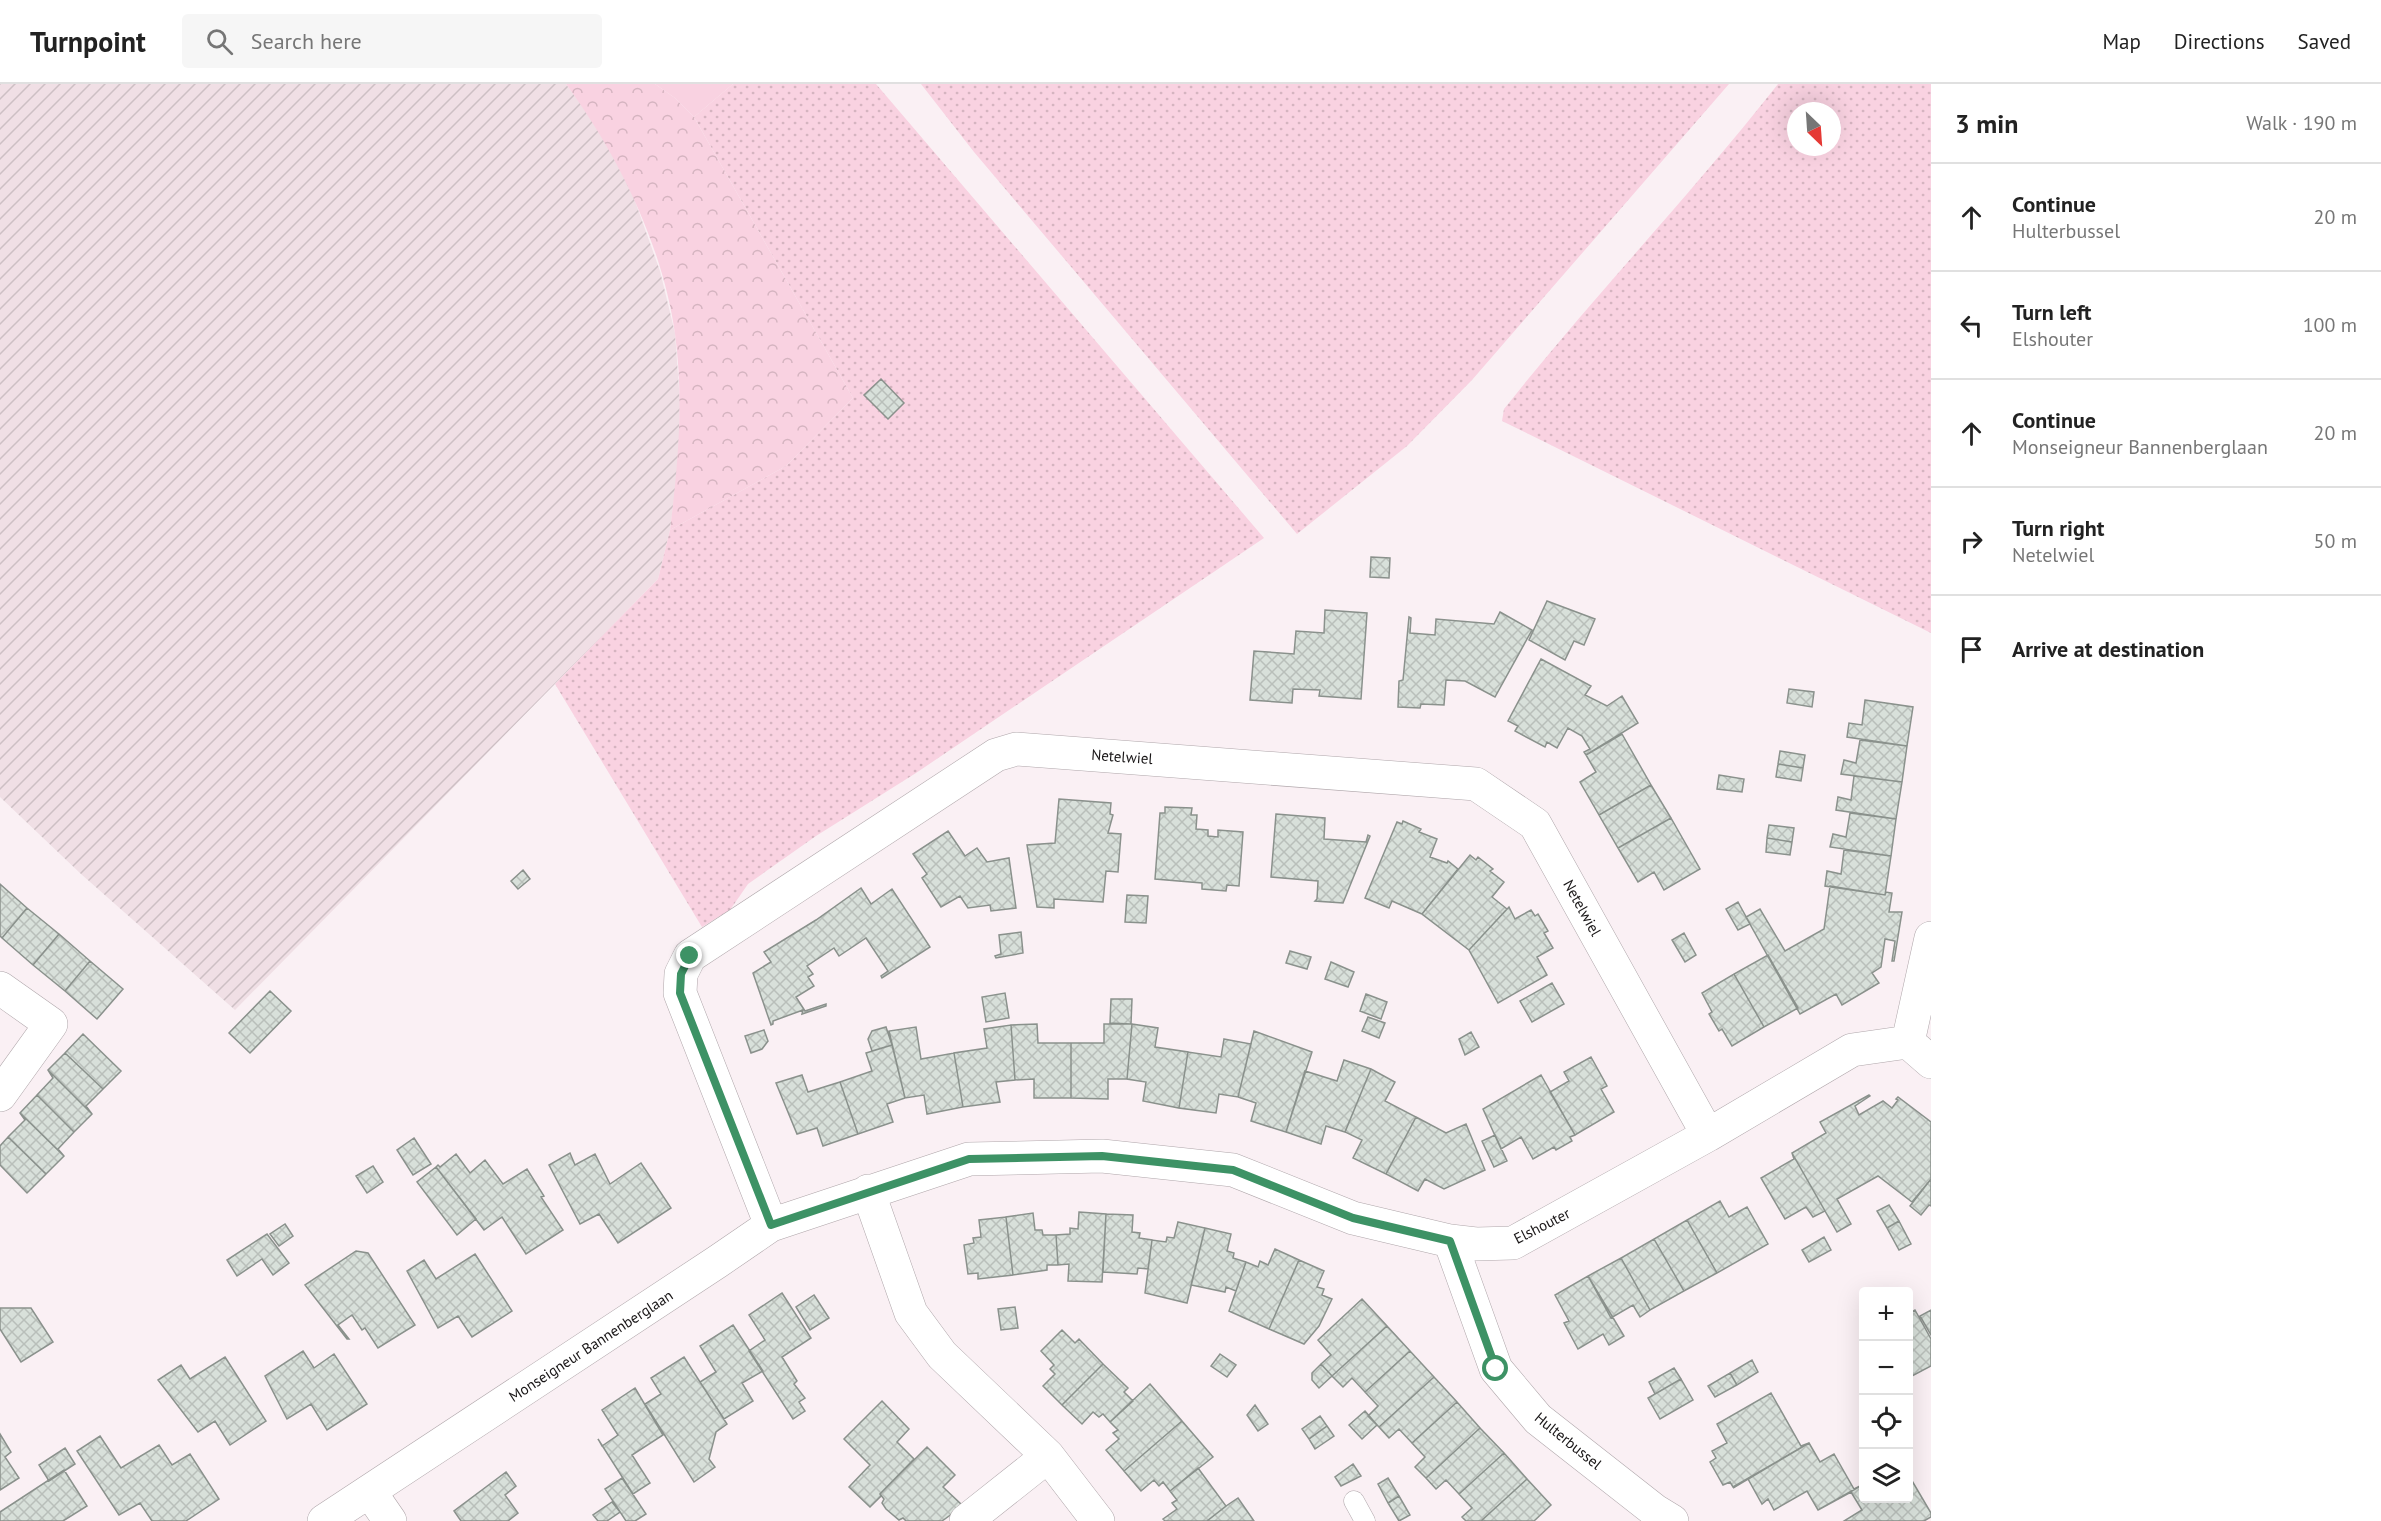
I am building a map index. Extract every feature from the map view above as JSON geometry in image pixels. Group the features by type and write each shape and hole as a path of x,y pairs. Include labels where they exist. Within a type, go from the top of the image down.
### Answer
{"street":[{"name":"Netelwiel","path":"771,1225 680,993 681,974 690,956 996,755 1016,749 1476,784 1535,824 1708,1135"},
{"path":"1920,1052 1931,938"},
{"path":"0,988 51,1024 0,1095"},
{"name":"Elshouter","path":"868,1191 969,1159 1102,1156 1233,1170 1353,1218 1450,1241 1476,1244 1513,1243 1708,1135 1852,1050 1920,1052"},
{"path":"868,1191 911,1313 942,1355 1048,1456 1098,1521"},
{"name":"Monseigneur Bannenberglaan","path":"324,1521 771,1225 868,1191"},
{"name":"Hulterbussel","path":"1450,1241 1496,1369 1538,1419 1654,1510 1672,1521"},
{"path":"966,1521 1048,1456"},
{"path":"370,1492 390,1521"}],"lane":[{"path":"1354,1501 1365,1521"}],"shaded area":[{"path":"0,84 566,84 593,120 630,187 660,271 675,333 680,403 678,469 670,530 658,579 235,1010 81,874 0,797"}],"green space":[{"path":"566,84 655,84 675,98 694,117 853,398 786,466 670,530 677,457 679,383 678,358 669,301 649,235 636,203 603,141"},
{"path":"655,84 733,84 694,117 675,98"},
{"path":"733,84 876,84 1264,538 916,773 816,836 748,884 730,910 702,927 555,684 658,579 670,530 786,466 853,398 694,117"},
{"path":"921,84 1729,84 1472,380 1407,446 1297,534 974,152"},
{"path":"1778,84 1931,84 1931,633 1502,421 1504,409 1537,368"}],"building":[{"path":"881,379 904,403 888,419 864,395"},
{"path":"1371,557 1390,558 1389,578 1370,577"},
{"path":"1547,601 1595,619 1584,645 1574,641 1565,660 1529,640"},
{"path":"1325,610 1367,613 1361,699 1319,696 1320,690 1293,689 1292,703 1250,700 1254,651 1294,654 1296,631 1324,633"},
{"path":"1500,612 1532,630 1495,697 1465,681 1446,680 1444,705 1421,704 1420,708 1398,707 1399,681 1403,680 1409,617 1411,618 1410,633 1435,635 1436,619 1494,624"},
{"path":"1541,659 1591,686 1585,695 1607,706 1622,696 1638,723 1586,755 1584,752 1590,749 1582,736 1568,728 1557,748 1547,742 1545,747 1515,731 1518,726 1508,721"},
{"path":"1789,689 1814,692 1812,707 1787,703"},
{"path":"1865,700 1913,707 1907,746 1847,737 1849,723 1862,725"},
{"path":"1622,734 1651,785 1599,815 1580,782 1596,772 1586,755"},
{"path":"1860,740 1907,746 1902,782 1841,774 1844,760 1856,763"},
{"path":"1780,751 1805,755 1803,768 1778,764"},
{"path":"1778,764 1803,768 1801,781 1776,777"},
{"path":"1719,775 1744,779 1742,792 1717,789"},
{"path":"1854,776 1902,782 1896,819 1836,810 1838,797 1851,800"},
{"path":"1651,785 1671,818 1618,848 1599,815"},
{"path":"1059,799 1111,803 1110,814 1113,815 1108,833 1121,834 1118,872 1106,871 1103,902 1054,899 1054,908 1037,907 1027,845 1055,843"},
{"path":"1165,807 1192,808 1191,815 1197,815 1196,829 1208,830 1208,836 1218,837 1218,830 1243,832 1239,886 1227,885 1226,891 1202,889 1202,883 1155,879 1160,813 1165,813"},
{"path":"1850,813 1896,819 1891,856 1830,847 1833,834 1846,837"},
{"path":"1276,814 1325,818 1324,839 1366,842 1368,835 1370,836 1343,903 1315,901 1318,881 1271,877"},
{"path":"1671,818 1700,869 1664,890 1654,872 1638,882 1618,848"},
{"path":"1403,821 1421,829 1419,832 1437,839 1430,857 1447,863 1448,861 1458,869 1422,914 1392,901 1389,908 1365,898 1397,822 1402,824"},
{"path":"1769,825 1794,828 1792,842 1767,838"},
{"path":"948,831 965,856 977,848 987,862 1009,858 1016,908 991,911 990,905 968,908 960,896 941,907 922,878 927,874 913,854"},
{"path":"1767,838 1792,842 1790,855 1766,852"},
{"path":"1844,850 1891,856 1885,895 1825,886 1827,871 1841,874"},
{"path":"1470,855 1476,860 1478,857 1504,882 1492,897 1507,909 1469,950 1422,914"},
{"path":"523,870 530,879 518,889 511,881"},
{"path":"0,884 27,908 2,938 0,936"},
{"path":"1830,886 1885,895 1886,892 1892,893 1889,912 1902,912 1894,961 1892,961 1895,941 1885,939 1881,967 1872,973 1879,983 1842,1005 1836,994 1800,1014 1746,917 1760,909 1785,951 1824,929"},
{"path":"861,888 871,904 892,889 930,947 882,978 881,976 888,971 866,938 839,956 834,948 807,966 813,974 808,977 814,986 796,997 805,1011 826,1004 826,1006 802,1014 803,1010 773,1021 771,1025 753,973 771,962 764,952 816,920"},
{"path":"1127,895 1148,896 1146,923 1125,922"},
{"path":"1738,902 1750,924 1738,930 1726,909"},
{"path":"1509,907 1515,919 1531,910 1535,916 1538,914 1548,931 1544,933 1553,948 1537,957 1547,975 1498,1003 1469,950"},
{"path":"27,908 59,934 33,965 2,938"},
{"path":"1021,932 1023,953 996,958 995,956 1001,954 999,935"},
{"path":"1684,933 1696,955 1685,962 1672,940"},
{"path":"59,934 90,961 65,991 33,965"},
{"path":"1290,951 1311,957 1307,969 1286,963"},
{"path":"1768,955 1798,1008 1764,1027 1734,974"},
{"path":"90,961 123,989 97,1019 65,991"},
{"path":"1331,962 1354,972 1348,987 1325,979"},
{"path":"1734,974 1764,1027 1732,1046 1722,1029 1719,1031 1709,1014 1712,1012 1702,993"},
{"path":"1552,983 1564,1004 1532,1022 1520,1001"},
{"path":"270,991 291,1011 250,1053 229,1033"},
{"path":"1005,993 1009,1018 986,1022 982,997"},
{"path":"1366,994 1387,1002 1381,1019 1360,1011"},
{"path":"1111,999 1132,999 1131,1024 1110,1023"},
{"path":"1368,1017 1385,1023 1379,1038 1362,1031"},
{"path":"1037,1024 1038,1043 1071,1043 1071,1098 1034,1098 1034,1079 1015,1080 1011,1025"},
{"path":"1104,1024 1132,1024 1127,1079 1108,1079 1108,1099 1071,1098 1071,1043 1104,1043"},
{"path":"1132,1024 1158,1028 1155,1047 1188,1052 1179,1108 1143,1101 1146,1082 1127,1079"},
{"path":"1011,1025 1015,1080 996,1082 1000,1102 963,1107 954,1053 987,1048 984,1029"},
{"path":"886,1027 892,1045 872,1051 868,1039 872,1031"},
{"path":"916,1027 921,1059 954,1053 963,1107 927,1114 924,1095 905,1098 889,1031"},
{"path":"764,1030 768,1041 762,1049 751,1053 745,1036"},
{"path":"1254,1031 1312,1052 1286,1132 1251,1121 1256,1103 1238,1097"},
{"path":"1471,1032 1479,1047 1465,1055 1459,1039"},
{"path":"83,1034 121,1071 103,1089 65,1053"},
{"path":"1224,1039 1251,1044 1238,1097 1219,1094 1216,1113 1179,1108 1188,1052 1221,1057"},
{"path":"892,1045 905,1098 887,1104 893,1122 858,1134 840,1082 872,1071 866,1053"},
{"path":"65,1053 103,1089 86,1106 92,1114 48,1070"},
{"path":"1591,1057 1607,1086 1601,1089 1614,1112 1575,1135 1550,1092 1569,1081 1564,1072"},
{"path":"1344,1060 1371,1069 1345,1132 1326,1126 1321,1144 1286,1132 1305,1071 1337,1081"},
{"path":"1371,1069 1395,1082 1385,1101 1416,1117 1386,1174 1353,1158 1362,1140 1345,1132"},
{"path":"48,1070 92,1114 74,1132 37,1095 53,1078"},
{"path":"802,1075 808,1092 840,1082 858,1134 823,1146 817,1128 797,1134 776,1083"},
{"path":"1541,1075 1575,1135 1570,1137 1572,1141 1556,1150 1554,1147 1533,1159 1521,1137 1501,1149 1483,1109"},
{"path":"37,1095 74,1132 58,1149 64,1156 20,1113"},
{"path":"1869,1095 1855,1106 1859,1115 1883,1101 1892,1108 1898,1097 1931,1122 1931,1179 1912,1202 1878,1176 1837,1199 1851,1224 1837,1232 1792,1153 1826,1133 1820,1122"},
{"path":"20,1113 64,1156 46,1174 8,1137 25,1120"},
{"path":"1416,1117 1446,1133 1466,1124 1485,1170 1444,1189 1425,1179 1418,1191 1386,1174"},
{"path":"1495,1135 1507,1161 1494,1167 1482,1141"},
{"path":"8,1137 46,1174 27,1193 0,1165 0,1146"},
{"path":"414,1138 431,1164 413,1175 397,1150"},
{"path":"570,1153 575,1165 595,1154 610,1184 641,1163 671,1208 618,1243 599,1214 580,1224 549,1165"},
{"path":"1792,1153 1825,1211 1813,1217 1806,1207 1785,1219 1761,1178 1794,1159"},
{"path":"456,1154 470,1173 485,1160 503,1184 527,1169 544,1196 541,1197 563,1230 526,1254 502,1217 484,1230 436,1167 438,1165 440,1167"},
{"path":"373,1166 383,1182 367,1193 356,1176"},
{"path":"436,1167 476,1219 457,1235 417,1182"},
{"path":"1931,1179 1931,1206 1929,1205 1921,1215 1910,1206"},
{"path":"1720,1201 1729,1217 1747,1207 1768,1244 1717,1273 1687,1220"},
{"path":"1889,1205 1899,1221 1887,1228 1877,1211"},
{"path":"1079,1212 1106,1214 1102,1282 1068,1281 1069,1264 1058,1265 1056,1235 1070,1234 1070,1228 1078,1229"},
{"path":"1033,1213 1035,1230 1042,1230 1043,1235 1056,1235 1058,1265 1047,1265 1047,1270 1013,1275 1006,1217"},
{"path":"1106,1214 1133,1215 1132,1232 1140,1233 1139,1238 1152,1240 1148,1269 1138,1268 1137,1274 1103,1272"},
{"path":"1006,1217 1013,1275 978,1279 978,1273 968,1274 964,1245 974,1243 973,1238 981,1237 979,1220"},
{"path":"1687,1220 1717,1273 1684,1291 1654,1239"},
{"path":"1899,1221 1911,1244 1899,1250 1887,1228"},
{"path":"1178,1222 1205,1228 1187,1303 1145,1293 1152,1240 1166,1242 1167,1237 1174,1238"},
{"path":"285,1224 293,1236 279,1246 270,1234"},
{"path":"1205,1228 1231,1234 1227,1251 1234,1253 1233,1258 1246,1262 1236,1291 1226,1287 1225,1292 1191,1285"},
{"path":"267,1234 289,1263 273,1275 262,1259 237,1276 227,1260"},
{"path":"1824,1237 1831,1250 1809,1262 1802,1250"},
{"path":"1654,1239 1684,1291 1650,1310 1621,1258"},
{"path":"1275,1249 1299,1260 1269,1329 1229,1311 1246,1262 1258,1267 1260,1261 1268,1265"},
{"path":"356,1251 368,1253 415,1325 378,1348 365,1328 362,1330 352,1315 338,1325 349,1339 347,1339 305,1285"},
{"path":"475,1254 512,1311 472,1337 458,1316 438,1328 407,1271 424,1260 436,1279"},
{"path":"1621,1258 1650,1310 1640,1317 1633,1305 1611,1318 1588,1276"},
{"path":"1299,1260 1324,1271 1317,1287 1324,1289 1322,1295 1332,1299 1319,1326 1304,1344 1269,1329"},
{"path":"1588,1276 1624,1336 1609,1345 1603,1334 1578,1349 1564,1323 1569,1321 1555,1295"},
{"path":"782,1293 811,1338 782,1357 797,1381 794,1384 805,1398 799,1402 805,1411 793,1419 749,1351 765,1340 749,1315"},
{"path":"814,1295 829,1318 810,1330 796,1307"},
{"path":"1362,1299 1387,1326 1332,1376 1321,1364 1331,1355 1318,1340"},
{"path":"1015,1307 1018,1328 1001,1330 998,1309"},
{"path":"0,1308 31,1308 53,1342 21,1362 0,1329"},
{"path":"1915,1310 1931,1339 1931,1366 1913,1375 1913,1341 1913,1311"},
{"path":"1931,1310 1931,1335 1920,1316"},
{"path":"733,1325 763,1371 742,1383 753,1401 724,1419 700,1382 716,1372 700,1346"},
{"path":"1387,1326 1410,1351 1365,1392 1352,1378 1343,1387 1332,1376"},
{"path":"1062,1330 1075,1343 1079,1339 1103,1364 1062,1405 1043,1386 1055,1374 1050,1369 1054,1365 1041,1351"},
{"path":"303,1351 314,1368 334,1354 367,1404 327,1430 311,1404 287,1419 265,1376"},
{"path":"1410,1351 1434,1377 1379,1427 1368,1416 1378,1406 1365,1392"},
{"path":"1220,1354 1236,1365 1227,1377 1211,1366"},
{"path":"225,1357 266,1421 230,1445 215,1421 198,1432 158,1380 181,1365 190,1379"},
{"path":"684,1357 727,1424 716,1432 709,1459 715,1467 694,1482 645,1404 661,1394 651,1378"},
{"path":"1752,1360 1758,1372 1737,1385 1730,1373"},
{"path":"1103,1364 1128,1388 1124,1392 1133,1401 1110,1422 1103,1414 1099,1417 1093,1412 1082,1424 1062,1405"},
{"path":"1321,1364 1332,1376 1319,1388 1312,1380 1312,1373"},
{"path":"1674,1368 1681,1379 1655,1394 1649,1382"},
{"path":"1730,1373 1737,1385 1715,1397 1708,1386"},
{"path":"1434,1377 1457,1402 1412,1443 1399,1429 1389,1438 1379,1427"},
{"path":"1681,1379 1693,1400 1660,1419 1648,1398"},
{"path":"1150,1384 1182,1421 1124,1471 1106,1450 1119,1439 1113,1433 1118,1430 1110,1422"},
{"path":"635,1388 663,1435 632,1455 650,1483 633,1494 602,1446 618,1435 602,1410"},
{"path":"1771,1393 1801,1446 1809,1443 1733,1487 1730,1482 1723,1485 1710,1462 1716,1458 1712,1451 1727,1443 1717,1424"},
{"path":"882,1401 909,1429 897,1442 914,1459 870,1507 849,1487 870,1465 844,1439"},
{"path":"1457,1402 1480,1428 1426,1478 1415,1467 1425,1457 1412,1443"},
{"path":"1255,1405 1268,1424 1258,1431 1247,1415"},
{"path":"1365,1411 1377,1425 1362,1439 1349,1425"},
{"path":"1320,1416 1327,1426 1309,1439 1302,1429"},
{"path":"1182,1421 1213,1457 1170,1491 1163,1482 1159,1486 1154,1480 1141,1491 1124,1471"},
{"path":"1327,1426 1334,1436 1315,1449 1309,1439"},
{"path":"1480,1428 1504,1453 1459,1494 1446,1480 1436,1489 1426,1478"},
{"path":"0,1434 11,1452 5,1457 19,1478 0,1490"},
{"path":"100,1436 121,1468 159,1445 172,1465 190,1454 219,1499 186,1521 152,1521 140,1503 119,1515 77,1451"},
{"path":"1809,1443 1820,1462 1834,1454 1854,1489 1859,1486 1818,1510 1807,1491 1774,1510 1768,1499 1762,1504 1748,1479"},
{"path":"927,1447 955,1475 943,1487 963,1506 942,1521 906,1521 903,1518 899,1520 886,1509 882,1503 884,1499 880,1494"},
{"path":"65,1448 75,1464 49,1481 39,1465"},
{"path":"1504,1453 1527,1479 1481,1521 1466,1521 1462,1517 1472,1508 1459,1494"},
{"path":"1353,1464 1361,1476 1341,1486 1335,1477"},
{"path":"1198,1468 1226,1506 1207,1521 1165,1521 1163,1519 1177,1509 1172,1503 1177,1500 1170,1491"},
{"path":"64,1470 87,1506 63,1521 0,1521 0,1512"},
{"path":"506,1472 516,1486 505,1495 518,1513 508,1521 461,1521 454,1511"},
{"path":"622,1478 646,1514 635,1521 626,1521 605,1489"},
{"path":"1388,1478 1399,1496 1388,1503 1378,1484"},
{"path":"1527,1479 1551,1505 1534,1521 1481,1521"},
{"path":"1913,1482 1931,1513 1931,1517 1924,1521 1844,1521 1862,1510 1851,1492 1818,1510 1859,1487 1859,1503 1913,1503"},
{"path":"1399,1496 1410,1515 1399,1521 1388,1503"},
{"path":"1238,1498 1254,1521 1207,1521 1226,1506"},
{"path":"612,1502 620,1512 607,1521 598,1521 593,1515"}],"route":[{"path":"690,956 681,974 680,993 771,1225 969,1159 1102,1156 1233,1170 1353,1218 1450,1241 1496,1369"}]}
